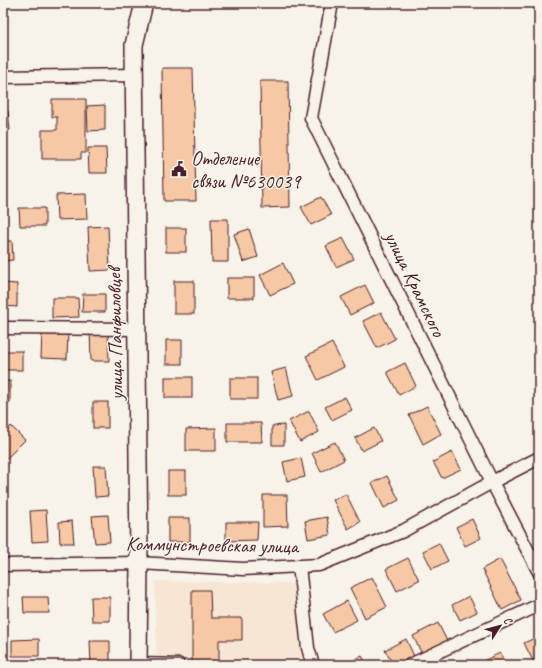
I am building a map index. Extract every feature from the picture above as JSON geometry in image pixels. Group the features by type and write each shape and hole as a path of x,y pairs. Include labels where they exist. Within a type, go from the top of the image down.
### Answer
{"street":[{"name":"улица Панфиловцев","path":"138,663 139,563 134,46 144,3"},
{"name":"улица Крамского","path":"332,3 311,118 492,482 539,572"},
{"path":"3,77 135,75"},
{"path":"3,328 137,329"},
{"name":"Коммунстроевская улица","path":"3,565 139,563 243,569 318,565 403,531 539,458"},
{"path":"299,566 308,648 313,665"},
{"path":"410,665 539,605"}],"lane":[{"path":"138,663 180,662"}],"shaded area":[{"path":"155,581 292,583 305,665 157,665"}],"building":[{"path":"100,3 100,4 26,4"},
{"path":"162,68 193,68 196,201 164,201"},
{"path":"260,81 288,81 290,207 262,208"},
{"path":"52,99 86,99 86,153 81,153 81,159 42,159 42,130 57,130 57,117 52,117"},
{"path":"105,105 105,130 88,131 87,106"},
{"path":"8,111 10,130 3,131 3,112"},
{"path":"88,148 106,148 107,173 89,173"},
{"path":"86,194 87,219 57,220 56,195"},
{"path":"321,197 331,215 311,225 301,207"},
{"path":"19,208 45,208 45,226 20,226"},
{"path":"211,219 228,219 228,262 212,262"},
{"path":"108,226 110,270 90,271 88,227"},
{"path":"166,228 186,228 186,252 166,252"},
{"path":"249,229 258,257 243,262 234,234"},
{"path":"343,238 354,259 336,267 326,246"},
{"path":"3,241 12,241 13,260 3,261"},
{"path":"283,263 293,284 270,295 260,275"},
{"path":"227,278 254,278 254,298 227,298"},
{"path":"174,281 194,281 194,314 174,314"},
{"path":"3,283 17,284 17,307 3,306"},
{"path":"365,285 374,303 350,315 341,297"},
{"path":"83,294 105,294 105,312 82,312"},
{"path":"52,298 78,298 79,317 52,318"},
{"path":"381,312 395,339 377,348 363,321"},
{"path":"90,330 108,330 109,361 91,361"},
{"path":"42,332 68,333 67,359 41,358"},
{"path":"166,340 182,340 182,364 166,364"},
{"path":"332,343 344,367 318,380 306,356"},
{"path":"3,351 22,351 22,370 3,370"},
{"path":"405,363 416,386 399,395 387,372"},
{"path":"286,368 293,396 278,400 271,372"},
{"path":"165,377 192,377 192,398 165,398"},
{"path":"230,378 257,378 257,399 230,399"},
{"path":"3,381 10,381 10,402 3,402"},
{"path":"345,397 352,410 332,420 325,407"},
{"path":"93,402 108,402 108,428 93,428"},
{"path":"427,406 441,434 423,444 409,415"},
{"path":"309,411 319,432 300,442 289,421"},
{"path":"227,423 261,423 262,442 227,442"},
{"path":"284,425 284,445 272,445 272,426"},
{"path":"11,426 25,440 6,459 3,456 3,435"},
{"path":"216,428 216,451 186,451 186,429"},
{"path":"374,428 381,441 362,451 355,438"},
{"path":"335,442 344,460 321,472 312,453"},
{"path":"452,452 461,469 442,478 433,462"},
{"path":"301,458 305,477 287,481 283,462"},
{"path":"93,466 106,466 108,496 95,497"},
{"path":"168,471 186,471 186,495 168,495"},
{"path":"387,476 399,500 384,508 372,483"},
{"path":"346,494 360,522 348,529 333,500"},
{"path":"263,495 287,495 288,526 263,527"},
{"path":"46,510 48,541 32,542 30,511"},
{"path":"108,515 110,542 95,543 92,516"},
{"path":"327,517 330,535 308,539 305,521"},
{"path":"168,518 190,518 190,542 168,542"},
{"path":"472,519 481,538 465,546 456,527"},
{"path":"72,521 74,543 60,543 59,522"},
{"path":"226,522 258,522 257,540 226,541"},
{"path":"439,543 448,561 432,569 423,551"},
{"path":"408,558 419,580 397,591 386,569"},
{"path":"500,559 521,600 502,610 482,569"},
{"path":"372,577 387,607 365,618 350,588"},
{"path":"192,590 210,590 211,618 242,618 242,640 219,640 219,665 192,665"},
{"path":"469,596 477,612 460,620 452,605"},
{"path":"23,597 48,597 49,613 24,613"},
{"path":"91,597 110,597 110,621 92,621"},
{"path":"347,601 357,620 333,632 323,614"},
{"path":"438,623 447,641 422,654 413,636"},
{"path":"539,636 539,665 535,665 524,643"},
{"path":"39,639 39,656 12,656 12,640"},
{"path":"406,639 414,656 397,665 393,665 385,650"},
{"path":"90,641 110,641 110,665 91,665"},
{"path":"500,653 506,665 480,665 479,663"},
{"path":"362,656 367,665 345,664"}],"place":[{"name":"Отделение связи №630039","path":"179,169"}]}
